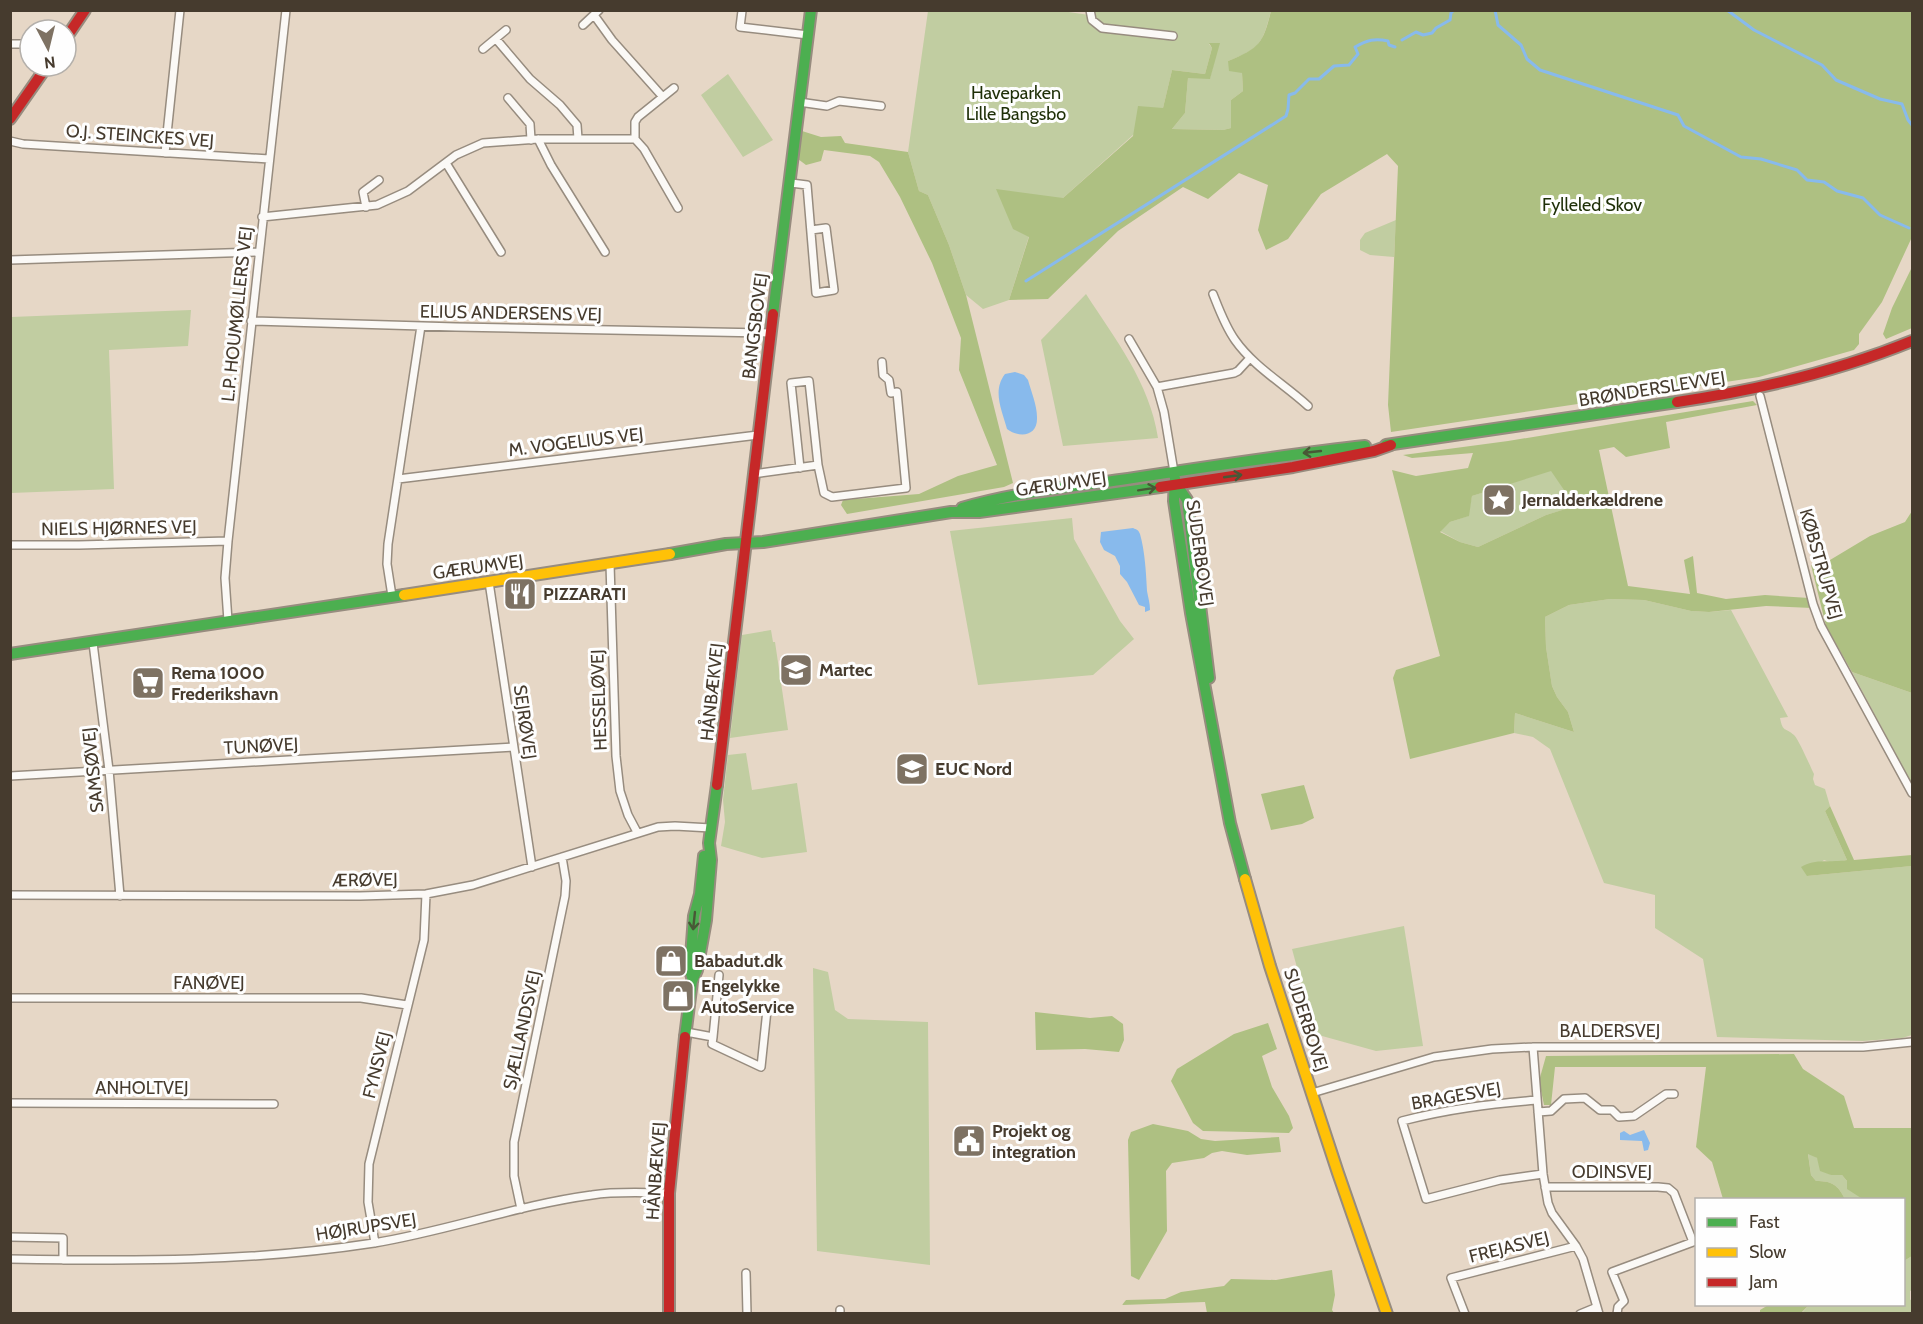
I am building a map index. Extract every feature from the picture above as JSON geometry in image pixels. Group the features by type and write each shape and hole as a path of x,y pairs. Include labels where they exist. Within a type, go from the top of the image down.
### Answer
{"main road":[{"name":"BANGSBOVEJ","path":"745,543 811,10"},
{"path":"10,119 39,78"},
{"name":"BRØNDERSLEVVEJ","path":"1174,472 1293,454 1391,445 1737,393 1824,373 1883,353 1912,340"},
{"name":"BRØNDERSLEVVEJ","path":"1176,484 1293,467 1374,451 1391,445"},
{"name":"SUDERBOVEJ","path":"1174,472 1176,484 1174,501 1204,690 1230,823 1248,891 1312,1093 1387,1314"},
{"name":"GÆRUMVEJ","path":"951,512 978,503 1174,472"},
{"name":"GÆRUMVEJ","path":"10,654 610,564 726,544 783,539 951,512 979,512 1176,484"},
{"name":"HÅNBÆKVEJ","path":"669,1314 669,1193 692,981 697,970 706,920 711,860 709,843 722,752 745,543"}],"street":[{"path":"165,153 180,10"},
{"name":"L.P. HOUMØLLERS VEJ","path":"228,621 225,588 228,541 286,10"},
{"path":"1090,10 1092,20 1102,28 1173,36"},
{"path":"742,11 740,27 808,35"},
{"path":"583,25 596,13 612,40 662,96"},
{"path":"483,49 506,30"},
{"path":"496,39 530,79 560,105 577,125 578,139"},
{"path":"674,88 638,117 635,122 635,139 644,149 678,208"},
{"path":"508,98 530,124 534,139 605,252"},
{"path":"799,102 827,106 839,101 881,106"},
{"path":"262,217 366,207 390,200 408,190 456,155 483,143 534,139 635,139"},
{"name":"O.J. STEINCKES VEJ","path":"10,141 23,144 269,159"},
{"path":"446,163 501,252"},
{"path":"366,207 363,192 379,180"},
{"path":"791,183 807,185 816,293 834,290 825,228 811,230"},
{"path":"10,260 259,252"},
{"path":"1212,294 1235,340 1250,358 1308,406"},
{"name":"ELIUS ANDERSENS VEJ","path":"251,321 421,327 770,333"},
{"path":"392,596 387,564 388,544 421,327"},
{"path":"1129,339 1157,387 1164,412 1174,472"},
{"path":"1157,387 1234,373 1250,358"},
{"path":"800,468 791,383 809,381 824,493 832,497 906,488 897,392 891,393 889,380 883,375 882,362"},
{"name":"KØBSTRUPVEJ","path":"1760,396 1821,626 1912,793"},
{"name":"M. VOGELIUS VEJ","path":"398,479 758,435"},
{"path":"753,474 819,465"},
{"name":"NIELS HJØRNES VEJ","path":"10,545 228,541"},
{"name":"HESSELØVEJ","path":"610,564 616,756 620,791 637,832"},
{"name":"SEJRØVEJ","path":"489,582 532,867"},
{"name":"SAMSØVEJ","path":"93,643 109,770 120,896"},
{"name":"TUNØVEJ","path":"10,776 513,747"},
{"name":"ÆRØVEJ","path":"10,896 426,894 473,885 658,827 711,828"},
{"name":"SJÆLLANDSVEJ","path":"521,1209 514,1176 514,1142 565,896 566,881 562,856"},
{"name":"FYNSVEJ","path":"375,1243 368,1202 369,1164 424,940 426,894"},
{"path":"720,975 712,1044 761,1067 767,1010"},
{"name":"FANØVEJ","path":"10,998 361,998 407,1005"},
{"path":"686,1032 712,1037"},
{"name":"BALDERSVEJ","path":"1312,1093 1434,1057 1492,1049 1863,1047 1912,1042"},
{"path":"1533,1047 1545,1187 1552,1214 1583,1259 1598,1310 1580,1314"},
{"path":"1538,1112 1551,1111 1563,1099 1585,1098 1600,1110 1612,1110 1619,1117 1634,1116 1665,1094 1674,1094"},
{"name":"BRAGESVEJ","path":"1537,1100 1443,1110 1402,1121 1426,1199 1500,1180 1543,1174"},
{"name":"ANHOLTVEJ","path":"10,1103 274,1104"},
{"name":"ODINSVEJ","path":"1545,1187 1658,1187 1668,1188 1674,1192 1693,1242 1612,1272 1624,1301 1618,1307 1617,1314"},
{"name":"HØJRUPSVEJ","path":"10,1259 246,1258 375,1243 595,1194 669,1193"},
{"path":"10,1237 63,1238 63,1260"},
{"name":"FREJASVEJ","path":"1465,1314 1451,1278 1576,1246"},
{"path":"746,1272 747,1314"}],"green space":[{"name":"Haveparken Lille Bangsbo","path":"1055,10 1089,15 1090,10 1271,11 1259,43 1254,48 1228,61 1242,73 1243,91 1231,100 1231,128 1223,130 1172,129 1185,113 1188,78 1210,78 1219,43 1209,44 1212,48 1205,74 1172,70 1163,108 1063,198 1029,236 1009,300 983,309 966,295 949,245 928,195 919,191 908,152 928,11"},
{"name":"Fylleled Skov","path":"1271,11 1912,11 1912,237 1882,302 1859,334 1859,344 1854,350 1759,377 1391,432 1388,405 1398,166 1387,154 1321,194 1288,239 1266,250 1258,230 1268,185 1239,173 1208,199 1183,187 1118,231 1048,299 1009,300 1029,237 1013,229 996,189 1063,198 1133,136 1138,106 1163,108 1172,70 1205,74 1212,48 1209,43 1220,43 1210,79 1188,78 1185,113 1172,129 1223,130 1231,128 1231,100 1243,91 1242,73 1229,71 1228,61 1254,48 1262,37"},
{"path":"728,74 773,140 743,157 701,95"},
{"path":"802,131 821,137 841,136 845,143 908,152 919,191 928,195 949,245 966,295 1013,483 1004,487 847,514 841,505 843,500 919,494 958,476 997,465 959,370 961,338 932,263 900,197 879,162 870,156 824,150 821,161 806,165 798,159"},
{"path":"1396,220 1394,257 1370,255 1360,250 1360,240 1365,233"},
{"path":"1912,267 1912,328 1886,339 1883,334 1892,308"},
{"path":"1086,294 1139,380 1154,418 1158,438 1063,446 1041,340"},
{"path":"191,310 188,346 109,350 114,489 11,493 11,317"},
{"path":"1753,401 1757,405 1666,422 1670,448 1626,457 1614,447 1599,450 1628,586 1690,594 1684,560 1693,556 1697,593 1726,599 1765,595 1809,598 1812,608 1766,606 1709,612 1691,611 1644,600 1610,599 1569,605 1545,617 1546,647 1552,686 1568,712 1574,732 1515,713 1514,733 1410,759 1393,678 1396,670 1440,656 1392,470 1416,476 1468,468 1473,453 1412,458 1403,455 1508,441","holes":["1551,471 1575,506 1546,515 1478,547 1460,542 1440,532 1450,522 1469,516 1472,496"]},
{"path":"1551,470 1576,506 1546,515 1478,547 1460,542 1440,531 1450,522 1468,516 1472,496"},
{"path":"1912,511 1912,693 1852,672 1826,626 1811,565 1817,570 1824,569 1830,560 1870,536 1905,522"},
{"path":"1072,518 1074,539 1120,621 1134,639 1093,675 978,685 950,531"},
{"path":"1610,599 1644,600 1691,611 1731,610 1788,717 1780,718 1782,726 1799,742 1814,774 1815,785 1825,789 1830,806 1825,811 1847,860 1832,863 1824,860 1807,876 1912,866 1912,1035 1863,1041 1717,1037 1703,959 1655,928 1655,895 1604,883 1550,749 1533,737 1514,733 1515,713 1574,732 1568,712 1552,686 1546,647 1545,617 1569,605"},
{"path":"771,630 773,642 775,642 788,730 730,738 742,635"},
{"path":"1852,672 1912,693 1912,784"},
{"path":"746,753 752,790 797,783 807,852 762,858 721,846 725,822 723,800 728,755"},
{"path":"1304,785 1314,818 1302,824 1271,830 1261,794"},
{"path":"1830,806 1854,860 1912,855 1912,866 1807,876 1801,867 1807,864 1847,860 1825,811"},
{"path":"1404,926 1423,1046 1376,1051 1315,1034 1292,949"},
{"path":"813,968 828,972 835,1010 848,1019 928,1022 930,1265 817,1251"},
{"path":"1035,1012 1090,1018 1112,1016 1123,1024 1124,1040 1119,1052 1085,1049 1036,1050"},
{"path":"1268,1023 1277,1049 1262,1056 1272,1087 1289,1116 1293,1128 1289,1133 1203,1131 1193,1123 1171,1081 1177,1069 1234,1034"},
{"path":"1794,1054 1803,1069 1844,1096 1854,1128 1912,1128 1912,1256 1905,1260 1905,1198 1861,1198 1847,1189 1847,1181 1842,1175 1831,1175 1820,1171 1817,1158 1808,1154 1811,1175 1816,1181 1834,1185 1844,1198 1723,1198 1712,1162 1696,1147 1706,1067 1555,1067 1551,1105 1544,1105 1539,1081 1546,1056"},
{"path":"1153,1124 1188,1131 1201,1139 1215,1141 1279,1137 1281,1152 1247,1155 1222,1151 1204,1158 1172,1163 1166,1171 1167,1231 1139,1280 1131,1276 1128,1140 1131,1132"},
{"path":"1808,1153 1817,1158 1831,1175 1842,1175 1861,1198 1844,1198 1834,1185 1816,1181 1811,1175"},
{"path":"1912,1256 1910,1300 1912,1299 1912,1313 1801,1314 1808,1306 1905,1306 1905,1260"},
{"path":"1332,1270 1335,1295 1332,1310 1334,1313 1207,1313 1205,1302 1122,1305 1126,1300 1165,1299 1181,1292 1224,1286 1231,1279 1276,1280"},
{"path":"1767,1306 1808,1306 1801,1313 1760,1313 1760,1310"}],"water":[{"path":"1015,372 1024,375 1028,380 1036,408 1036,424 1034,429 1027,434 1017,434 1007,429 999,401 1001,380 1005,374"},
{"path":"1133,528 1140,534 1144,555 1150,610 1145,612 1145,607 1139,605 1120,574 1120,566 1115,556 1104,550 1100,542 1101,532"},
{"path":"1644,1130 1650,1143 1648,1150 1644,1151 1642,1141 1620,1140 1620,1133 1624,1131 1630,1135"}],"waterway":[{"path":"1402,40 1416,32 1423,35 1432,33 1450,20 1454,10"},
{"path":"1495,10 1498,25 1521,45 1527,59 1540,70 1678,115 1684,126 1741,157 1761,159 1797,170 1807,180 1824,182 1837,191 1863,198 1880,215 1909,228"},
{"path":"1727,10 1754,30 1822,65 1836,80 1880,99 1902,104 1912,125"},
{"path":"1026,281 1286,116 1289,95 1295,93 1309,79 1319,79 1334,66 1349,65 1358,54 1355,47 1375,40 1388,41 1389,45 1395,47"}],"traffic: fast":[{"path":"773,314 811,10"},
{"path":"1386,445 1677,402"},
{"path":"962,508 1040,491 1365,446"},
{"path":"1175,478 1174,501 1191,613 1230,823 1245,879"},
{"path":"1176,484 1187,500 1209,678"},
{"path":"670,554 726,544 763,542 951,512 979,512 1160,487"},
{"path":"10,654 404,595"},
{"path":"685,1037 692,981 697,970 706,920 711,860 709,843 717,785"},
{"path":"692,977 690,970 694,916 700,894 704,856"}],"traffic: slow":[{"path":"404,595 670,554"},
{"path":"1245,879 1270,966 1387,1314"}],"traffic: jam":[{"path":"78,20 85,10"},
{"path":"10,119 39,78"},
{"path":"717,785 773,314"},
{"path":"1677,402 1796,379 1855,362 1912,341"},
{"path":"1160,487 1293,467 1374,451 1391,445"},
{"path":"669,1314 669,1193 685,1037"}],"place":[{"name":"Jernalderkældrene","path":"1499,500"},
{"name":"PIZZARATI","path":"520,594"},
{"name":"Martec","path":"796,670"},
{"name":"Rema 1000 Frederikshavn","path":"148,683"},
{"name":"EUC Nord","path":"912,769"},
{"name":"Babadut.dk","path":"671,961"},
{"name":"Engelykke AutoService","path":"678,996"},
{"name":"Projekt og integration","path":"969,1141"}]}
